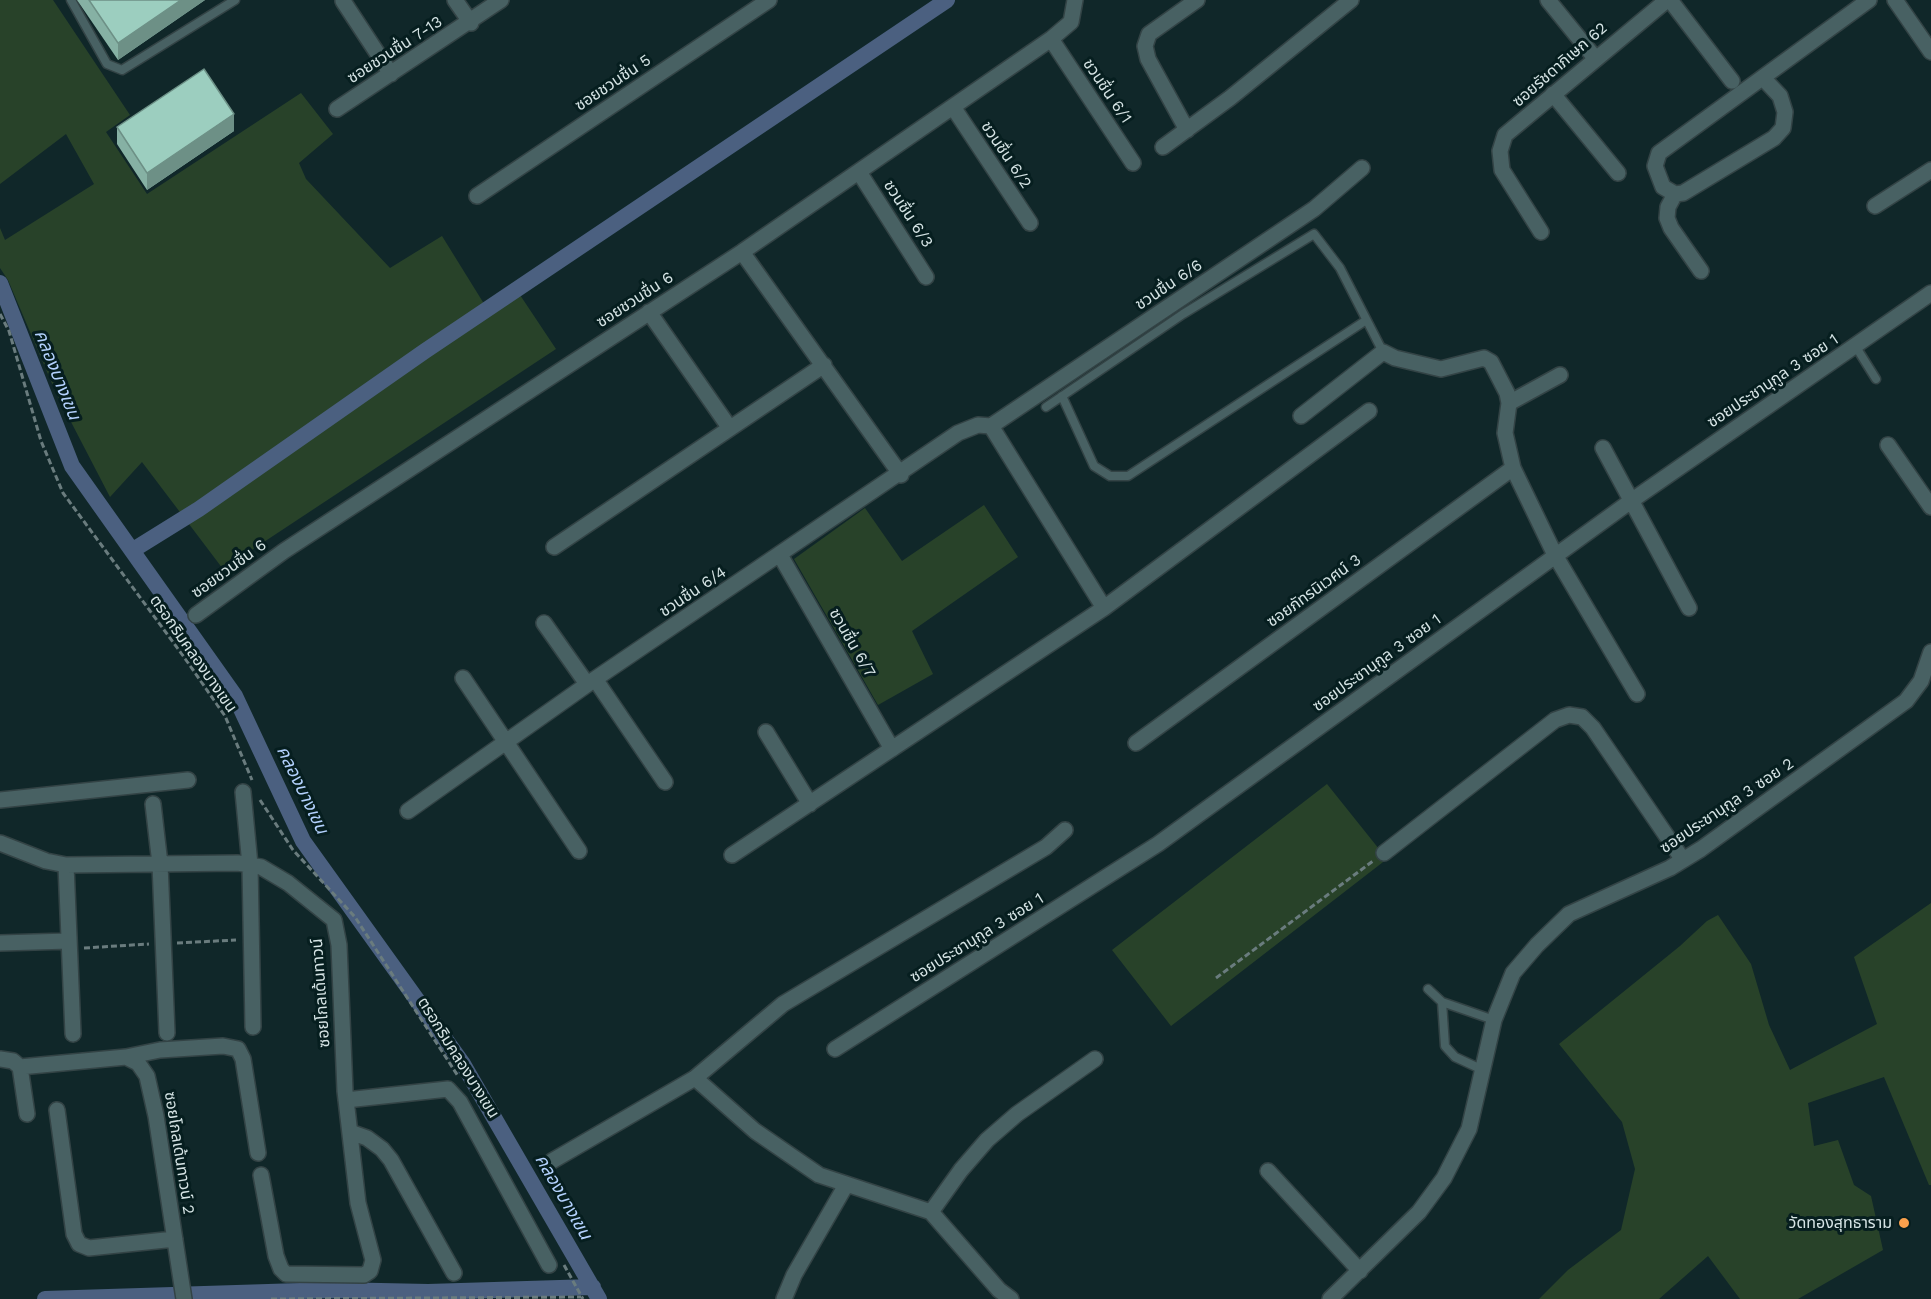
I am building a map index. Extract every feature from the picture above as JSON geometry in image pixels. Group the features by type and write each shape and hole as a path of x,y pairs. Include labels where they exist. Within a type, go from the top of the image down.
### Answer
{"street":[{"path":"455,0 471,23"},
{"name":"ซอยชวนชื่น 7-13","path":"337,109 471,23 501,0"},
{"name":"ซอยชวนชื่น 5","path":"477,196 768,0"},
{"name":"ซอยชวนชื่น 6","path":"196,615 284,551 742,252 1051,39 1071,22 1075,0"},
{"path":"1187,130 1148,59 1145,46 1149,34 1197,0"},
{"path":"1163,147 1351,0"},
{"path":"1548,0 1595,58"},
{"path":"1763,78 1780,96 1785,112 1783,128 1765,144 1683,193 1675,194 1663,187 1655,166 1659,153 1869,0"},
{"path":"1895,0 1931,52"},
{"path":"343,1 391,74"},
{"path":"1664,1 1732,81"},
{"name":"ซอยรัชดาภิเษก 62","path":"1541,232 1502,170 1500,151 1505,135 1664,1"},
{"name":"ชวนชื่น 6/1","path":"1051,39 1133,163"},
{"path":"1553,94 1618,173"},
{"name":"ชวนชื่น 6/2","path":"953,107 1030,223"},
{"name":"ชวนชื่น 6/6","path":"991,426 1314,209 1362,168"},
{"path":"1875,206 1931,170"},
{"name":"ชวนชื่น 6/3","path":"859,172 926,277"},
{"path":"1675,194 1668,207 1667,218 1701,271"},
{"path":"742,252 901,475"},
{"name":"ซอยประชานุกูล 3 ซอย 1","path":"835,1049 1158,844 1631,501 1931,293"},
{"path":"649,312 729,427"},
{"path":"1301,416 1383,352 1395,358 1441,369 1484,358 1491,362 1499,374 1509,403 1504,433 1513,468 1556,555 1637,694"},
{"path":"554,547 824,365"},
{"path":"1509,403 1560,375"},
{"path":"732,855 1104,608 1369,411"},
{"path":"991,426 1104,608"},
{"name":"ชวนชื่น 6/4","path":"408,811 508,743 591,682 968,428 991,426"},
{"path":"1888,445 1931,507"},
{"path":"1602,448 1689,608"},
{"name":"ซอยภัทรนิเวศน์ 3","path":"1136,743 1513,468"},
{"name":"ชวนชื่น 6/7","path":"780,555 892,750"},
{"path":"544,623 665,782"},
{"name":"ซอยประชานุกูล 3 ซอย 2","path":"1330,1299 1419,1212 1444,1178 1469,1129 1494,1020 1513,973 1569,914 1683,860 1906,701 1921,681 1931,652"},
{"path":"463,678 579,851"},
{"path":"1384,853 1555,720 1569,715 1582,717 1593,728 1683,860"},
{"path":"766,732 810,804"},
{"path":"0,800 188,780"},
{"path":"249,790 253,1027"},
{"path":"153,804 160,864 167,1033"},
{"path":"552,1161 695,1078 783,1004 1046,847 1065,830"},
{"name":"ซอยโกลเด้นทาวน์","path":"0,843 46,861 66,865 238,863 261,867 288,883 333,920 339,945 346,1100 358,1203 373,1260 370,1271 364,1275 286,1274 281,1269 276,1256 261,1175"},
{"path":"66,865 73,1034"},
{"path":"0,943 69,940"},
{"path":"20,1068 126,1057 160,1050 223,1046 238,1049 243,1059 258,1153"},
{"name":"ซอยโกลเด้นทาวน์ 2","path":"126,1057 138,1063 147,1076 184,1299"},
{"path":"0,1059 13,1060 20,1068 27,1114"},
{"path":"931,1212 961,1170 987,1140 1017,1114 1095,1059"},
{"path":"695,1078 755,1131 819,1175 931,1212 1001,1296"},
{"path":"346,1100 448,1089 460,1102 555,1262"},
{"path":"57,1110 74,1234 79,1244 90,1248 175,1239"},
{"path":"350,1132 367,1138 391,1160 454,1273"},
{"path":"1269,1171 1360,1271"},
{"path":"784,1299 794,1275 846,1185"}],"lane":[{"path":"71,0 107,64 123,70 235,0"},
{"path":"1046,407 1183,314 1314,234 1340,268 1365,321 1383,352"},
{"path":"1062,396 1094,466 1110,476 1128,476 1365,321"},
{"path":"1856,347 1876,379"},
{"path":"1428,989 1442,1002 1494,1020"},
{"path":"1442,1002 1445,1046 1455,1057 1483,1070"}],"path":[{"name":"ตรอกริมคลองบางเขน","path":"0,314 9,331 41,441 63,493 225,716 249,790"},
{"name":"ตรอกริมคลองบางเขน","path":"260,799 293,850 355,917 459,1078"},
{"path":"1216,978 1384,853"},
{"path":"555,1262 570,1276 583,1298"},
{"path":"271,1299 583,1298"}],"green space":[{"path":"0,0 53,0 130,115 106,132 147,194 301,93 333,134 299,163 306,179 390,268 442,236 486,307 512,283 556,349 223,569 142,462 110,497 56,393 8,280 0,268 0,228 5,240 94,184 66,134 0,184"},
{"path":"984,505 1018,557 912,631 933,674 878,705 794,559 865,508 902,561"},
{"path":"1327,784 1387,859 1171,1026 1112,950"},
{"path":"1931,903 1931,1185 1929,1185 1884,1077 1808,1103 1814,1146 1838,1140 1854,1185 1871,1196 1883,1250 1798,1299 1740,1299 1708,1256 1659,1299 1539,1299 1568,1270 1621,1230 1635,1169 1622,1122 1559,1044 1680,946 1707,921 1718,915 1751,964 1769,1025 1790,1070 1877,1024 1854,957"}],"building":[{"path":"89,0 181,0 118,43"},
{"path":"204,69 234,114 147,173 117,127"}],"waterway":[{"path":"133,550 199,509 425,351 947,0"},
{"name":"คลองบางเขน","path":"0,283 72,466 235,696 303,841 463,1064 599,1299"},
{"path":"45,1299 332,1290 428,1292 593,1287"}],"place":[{"name":"วัดทองสุทธาราม","path":"1904,1223"}]}
